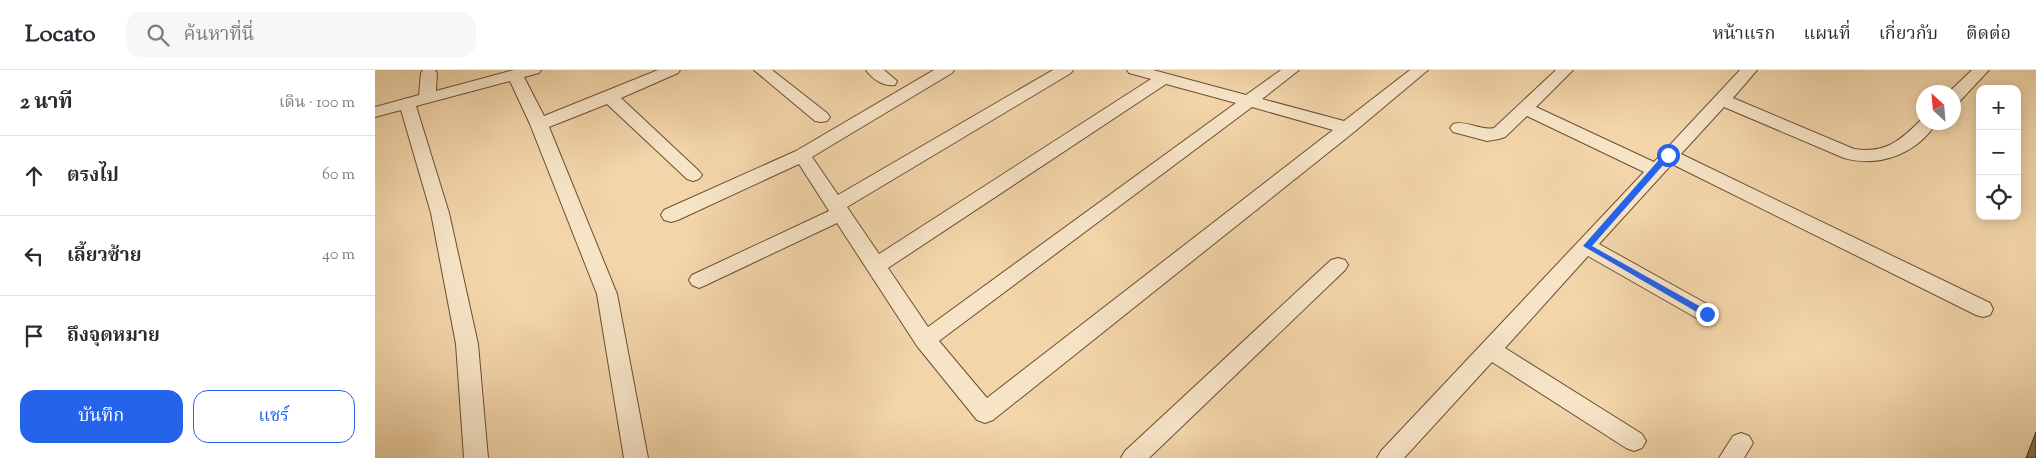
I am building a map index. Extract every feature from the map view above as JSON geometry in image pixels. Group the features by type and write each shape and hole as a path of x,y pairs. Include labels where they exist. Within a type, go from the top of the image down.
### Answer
{"street":[{"path":"539,124 610,98 672,70"},
{"path":"762,70 821,118"},
{"path":"874,70 889,81"},
{"path":"671,215 802,155 946,70"},
{"path":"699,280 838,209 1065,70"},
{"path":"925,340 1291,70"},
{"path":"802,155 925,340 985,413 1420,70"},
{"path":"1459,128 1494,135 1525,109 1565,70"},
{"path":"1389,458 1587,246 1661,162 1749,70"},
{"path":"1961,90 1981,70"},
{"path":"375,112 427,98 492,76 524,72 539,124 607,294 636,458"},
{"path":"427,98 429,73"},
{"path":"876,266 1151,73 1347,128"},
{"path":"610,98 693,175"},
{"path":"1721,99 1861,157 1872,157 1895,150 1908,144 1921,130"},
{"path":"407,103 440,213 467,344 476,458"},
{"path":"1525,109 1661,162 1983,309"},
{"path":"1587,246 1707,314"},
{"path":"1133,458 1338,265"},
{"path":"1491,350 1634,441"}],"route":[{"path":"1668,155 1587,246 1707,314"}]}
